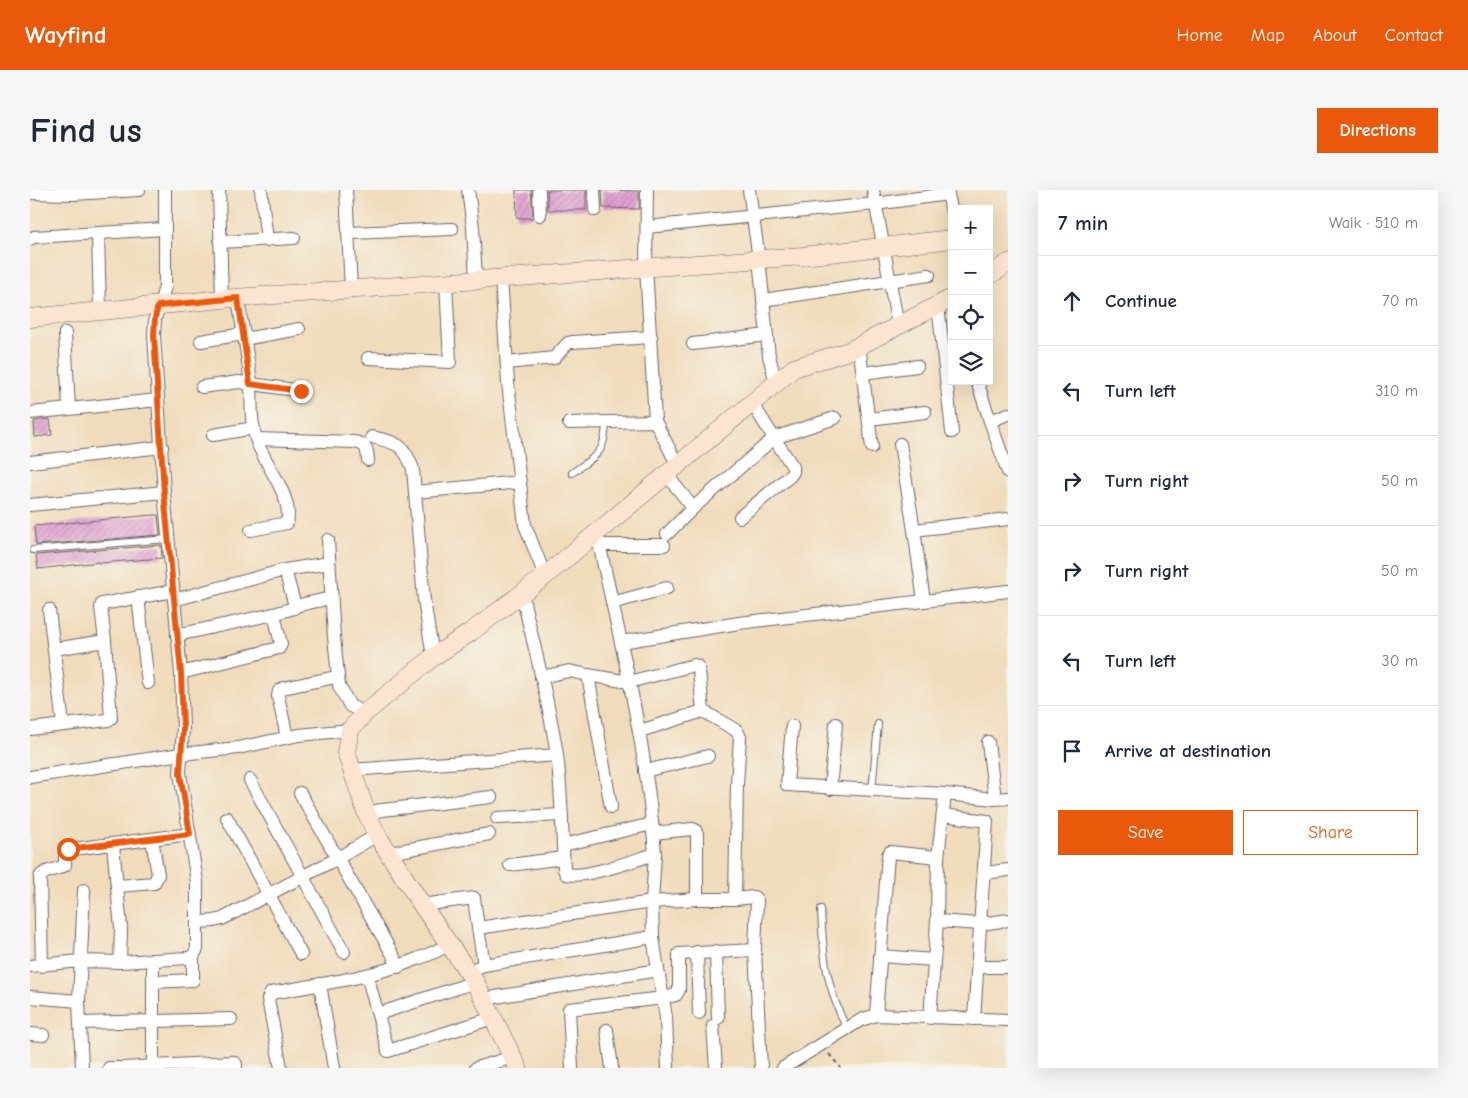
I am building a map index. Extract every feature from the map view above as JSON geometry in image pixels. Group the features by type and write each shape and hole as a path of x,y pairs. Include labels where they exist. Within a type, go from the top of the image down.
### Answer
{"street":[{"path":"30,193 139,190"},
{"path":"165,190 165,287 155,318 154,335 164,492 181,673 183,728 180,773 190,834 197,882 198,949 193,956 188,958 120,962 80,961 36,966 40,877 41,874 62,868 65,862 65,850 190,834"},
{"path":"219,190 220,242 230,298 243,337 255,434 282,493 289,515 287,523 251,530"},
{"path":"261,190 267,240"},
{"path":"346,190 350,289"},
{"path":"468,190 473,228 476,280"},
{"path":"539,190 540,215"},
{"path":"594,190 595,210"},
{"path":"648,190 646,266 655,421 673,471 693,508"},
{"path":"749,190 759,259 769,356 776,383"},
{"path":"873,190 898,326"},
{"path":"646,227 875,204 947,192 950,205"},
{"path":"30,239 34,237 164,229"},
{"path":"348,233 452,229"},
{"path":"98,234 100,310"},
{"path":"220,242 294,238"},
{"path":"30,318 230,298 759,259 948,239"},
{"path":"993,273 1008,263"},
{"path":"763,300 929,275"},
{"path":"501,278 507,363 525,525 545,576"},
{"path":"368,358 450,362 446,282"},
{"path":"476,1068 515,1063 484,999 475,973 449,944 377,835 366,812 346,752 350,730 364,713 433,657 598,540 673,471 794,368 859,346 945,302 952,432"},
{"path":"201,341 299,329"},
{"path":"65,333 69,408"},
{"path":"693,344 767,335"},
{"path":"507,363 554,358 568,343 572,342 651,338"},
{"path":"859,346 872,447"},
{"path":"863,372 917,366"},
{"path":"202,387 239,382 301,391"},
{"path":"978,385 1008,472"},
{"path":"30,413 158,400"},
{"path":"740,517 793,472 793,468 752,403"},
{"path":"869,418 925,412"},
{"path":"990,421 1008,414"},
{"path":"598,540 666,539 693,508 774,438 835,418"},
{"path":"569,423 655,421"},
{"path":"213,435 255,434 355,442 364,444 367,448 368,460"},
{"path":"372,437 401,446 408,454 413,469 424,600 433,657"},
{"path":"900,444 924,601"},
{"path":"30,462 162,447"},
{"path":"416,492 520,482"},
{"path":"30,505 164,492"},
{"path":"914,530 1008,519"},
{"path":"328,540 339,686 350,706 364,713"},
{"path":"598,540 640,731 653,829 655,854 652,902 653,937 666,1018 668,1068"},
{"path":"30,729 108,720 111,718 102,604 138,597 173,595 285,570 329,563"},
{"path":"285,570 295,606"},
{"path":"612,603 667,588"},
{"path":"621,642 739,623 1008,592"},
{"path":"522,594 557,755 564,869 566,874 595,872 655,854"},
{"path":"138,597 148,682"},
{"path":"177,636 274,614 294,608 295,606 331,598"},
{"path":"49,610 63,725"},
{"path":"181,673 279,648 281,644 274,614"},
{"path":"54,649 105,641"},
{"path":"541,677 569,671 629,682 694,665 699,670 703,710"},
{"path":"588,676 611,808"},
{"path":"287,737 278,696 279,691 283,688 331,678"},
{"path":"640,731 703,710"},
{"path":"703,710 739,733 735,899"},
{"path":"830,789 836,724"},
{"path":"792,726 786,785 830,789 945,794 995,799 1008,798"},
{"path":"30,777 181,754 238,748 324,731 350,730"},
{"path":"988,742 995,799"},
{"path":"351,770 557,755"},
{"path":"645,772 708,756"},
{"path":"250,780 344,952"},
{"path":"300,793 393,955 398,967"},
{"path":"930,1018 937,921 938,857 945,794"},
{"path":"366,812 491,797"},
{"path":"497,818 562,815"},
{"path":"944,815 987,821 974,1019"},
{"path":"227,818 300,954"},
{"path":"510,864 653,829 692,828 697,834 697,899"},
{"path":"389,853 489,834"},
{"path":"198,922 222,919 338,858 377,835"},
{"path":"118,886 154,883 157,880 158,875 152,839"},
{"path":"113,845 121,928 120,962"},
{"path":"876,1015 888,855 890,852 938,857"},
{"path":"985,872 1008,870"},
{"path":"82,1068 79,1001 84,890"},
{"path":"478,928 652,902 754,897 757,900 754,950 761,1068"},
{"path":"422,905 474,898 478,928 475,973"},
{"path":"937,921 981,924 1008,920"},
{"path":"378,1014 475,973 653,937"},
{"path":"281,1068 269,995 271,993 368,975 398,967 441,950 449,944"},
{"path":"572,1068 568,1009 676,995 679,990 679,954 754,950"},
{"path":"716,951 716,1068"},
{"path":"697,952 699,1013"},
{"path":"153,982 193,980 193,956"},
{"path":"880,956 934,960"},
{"path":"153,960 153,1066"},
{"path":"978,967 1008,967"},
{"path":"484,999 658,970"},
{"path":"368,975 388,1051 493,1018"},
{"path":"320,984 334,1068"},
{"path":"30,997 79,1001"},
{"path":"783,1068 847,1029 876,1015 1008,1020"},
{"path":"80,1023 231,1019"},
{"path":"607,1030 612,1068"},
{"path":"30,1034 43,1035"},
{"path":"108,1068 233,1062 236,1064 236,1068"}],"lane":[{"path":"572,473 604,446 606,422"},
{"path":"33,550 168,539"},
{"path":"872,791 878,724"},
{"path":"821,908 823,952 829,981 837,1008 847,1029"}],"path":[{"path":"821,1044 841,1068"}],"building":[{"path":"516,190 531,190 533,218 517,218"},
{"path":"547,190 586,190 586,210 548,210"},
{"path":"602,190 639,191 639,209 603,208"},
{"path":"50,419 52,435 35,437 34,421"},
{"path":"158,515 160,535 36,545 34,526"},
{"path":"161,545 162,558 99,562 38,569 36,555"}],"route":[{"path":"68,849 113,845 190,834 180,773 183,728 181,673 172,591 158,400 154,335 158,306 238,298 250,384 301,391"}]}
